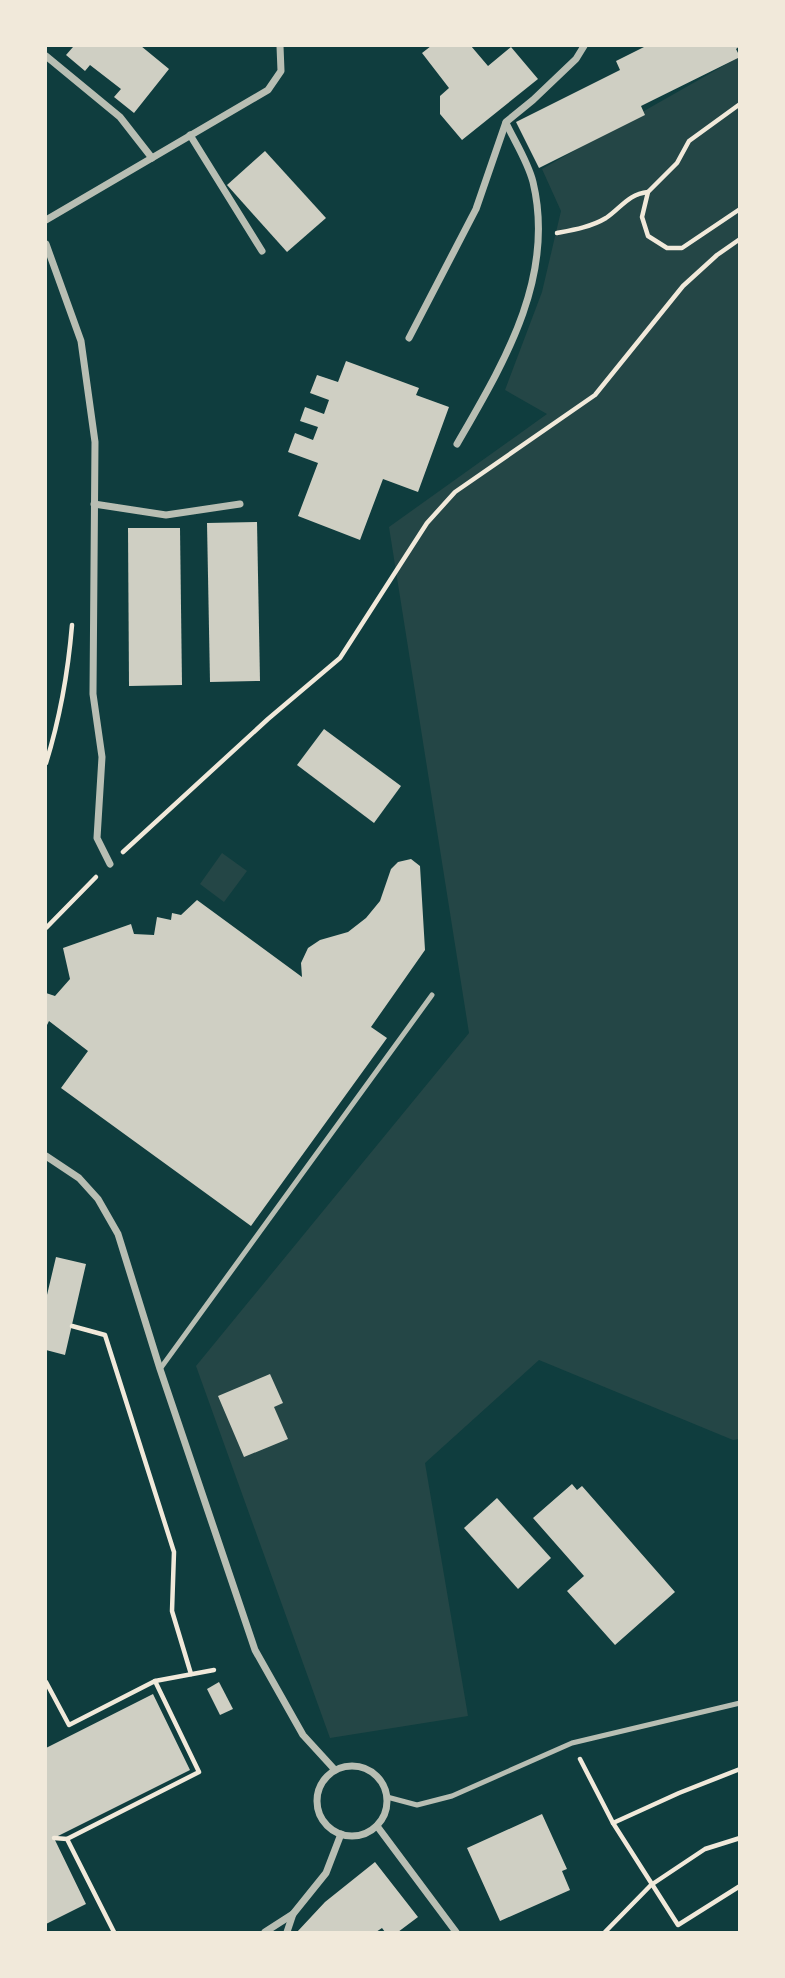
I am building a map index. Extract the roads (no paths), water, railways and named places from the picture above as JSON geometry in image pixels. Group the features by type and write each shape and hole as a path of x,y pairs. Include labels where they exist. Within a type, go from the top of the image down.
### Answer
{"street":[{"path":"46,220 268,90 281,71 280,46"},
{"path":"409,338 476,209 506,122 576,59 584,46"},
{"path":"46,57 120,117 152,158"},
{"path":"457,444 496,376 521,321 536,269 540,226 532,180 506,122"},
{"path":"190,135 262,251"},
{"path":"46,244 81,341 95,442 93,694 102,757 97,838 110,864"},
{"path":"94,504 166,515 240,504"},
{"path":"46,1156 79,1178 99,1199 118,1234 255,1650 303,1735 335,1770"},
{"path":"356,1766 370,1771 384,1786 387,1797 386,1810 377,1826 355,1835 341,1834 328,1827 317,1807 319,1787 325,1777 335,1770 356,1766"},
{"path":"377,1826 456,1933"},
{"path":"265,1933 293,1914 326,1873 341,1834"},
{"path":"287,1933 293,1914"}],"lane":[{"path":"160,1368 432,995"},
{"path":"387,1797 417,1805 452,1796 572,1743 740,1703"}]}
